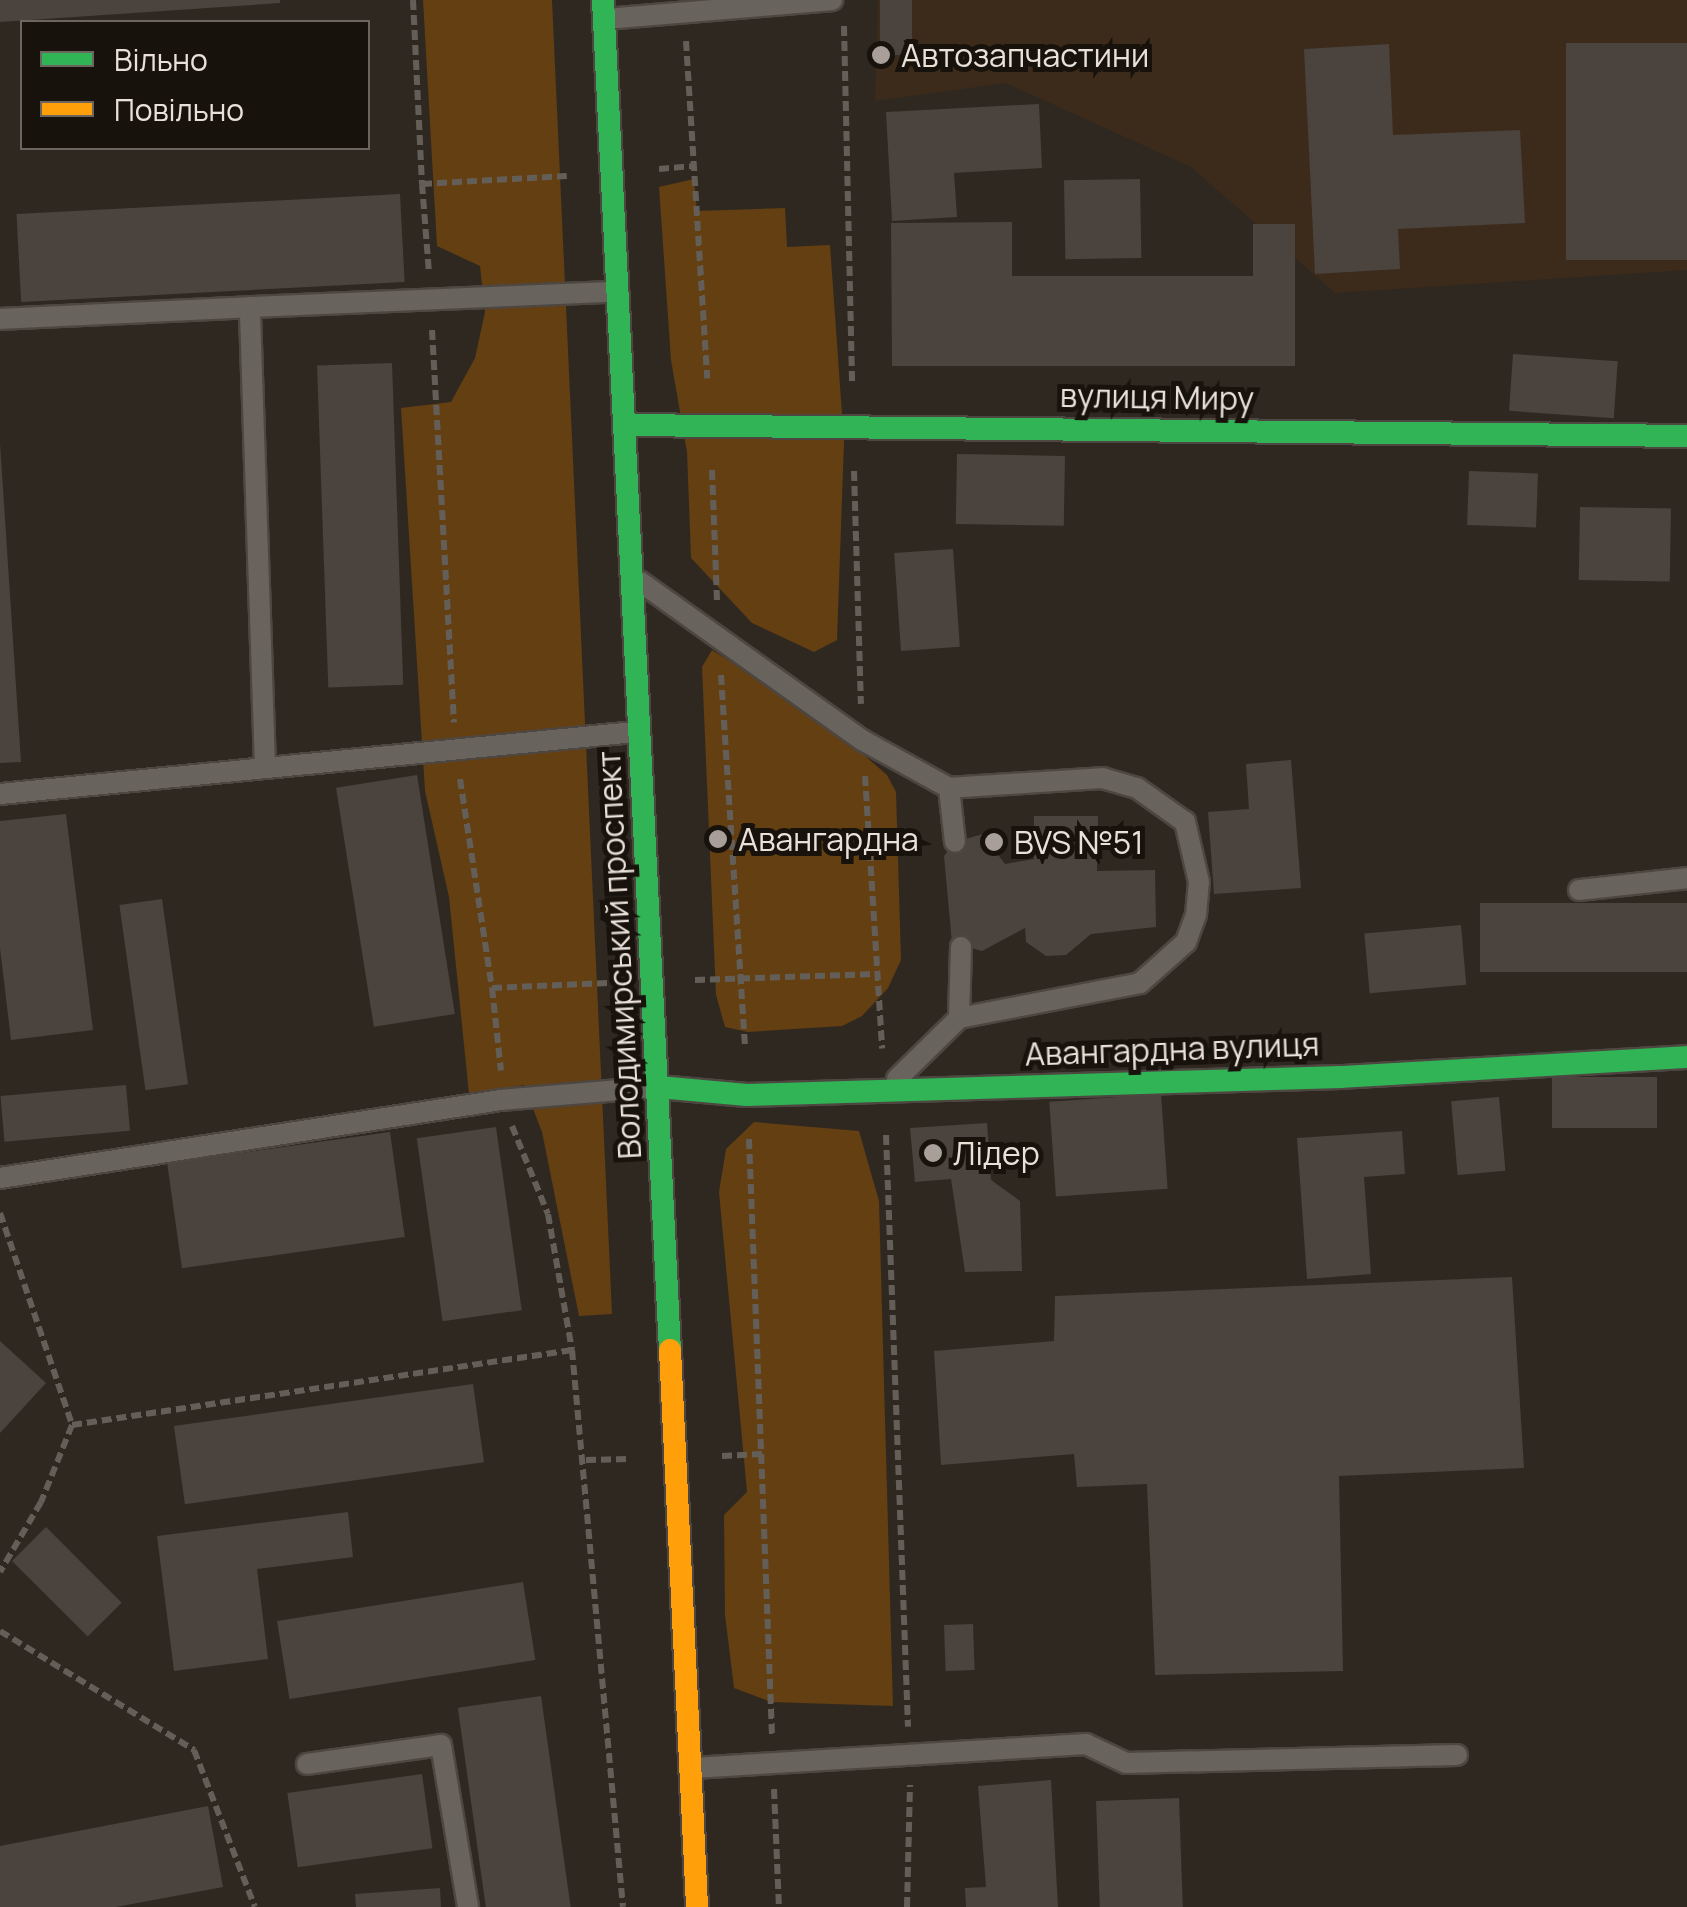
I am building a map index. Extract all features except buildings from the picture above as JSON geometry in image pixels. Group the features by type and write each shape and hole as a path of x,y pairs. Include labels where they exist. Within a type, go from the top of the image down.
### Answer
{"street":[{"name":"Володимирський проспект","path":"603,9 697,1907"},
{"name":"вулиця Миру","path":"626,425 1687,436"},
{"name":"Авангардна вулиця","path":"658,1087 748,1095 1202,1081 1687,1057"}],"lane":[{"path":"603,9 686,14 832,0"},
{"path":"0,318 618,292"},
{"path":"250,307 265,766"},
{"path":"634,577 862,740 949,788 1103,778 1136,788 1185,822 1199,882 1186,942 1140,983 959,1018 884,1090"},
{"path":"0,794 640,732"},
{"path":"949,788 955,842"},
{"path":"1579,890 1687,878"},
{"path":"959,1018 961,947"},
{"path":"0,1178 502,1100 658,1087"},
{"path":"691,1768 1086,1744 1126,1763 1457,1756"},
{"path":"307,1764 441,1745 468,1907"}],"path":[{"path":"413,0 422,184 692,166"},
{"path":"686,14 748,1095 779,1907"},
{"path":"844,20 862,740 884,1090 909,1753 907,1907"},
{"path":"492,988 502,1100 548,1214 572,1350 623,1907"},
{"path":"0,1214 72,1425 41,1502 0,1572"},
{"path":"72,1425 572,1350"},
{"path":"0,1631 194,1750 255,1907"}],"shaded area":[{"path":"423,0 552,0 612,1314 579,1316 542,1132 524,1085 469,1094 449,897 425,791 401,408 451,402 475,358 485,312 480,266 437,246"},
{"path":"878,0 1687,0 1687,270 1335,293 1191,167 1006,83 875,101"},
{"path":"694,179 697,211 785,208 787,247 830,245 844,442 837,640 814,652 752,623 691,558 687,452 671,360 659,187"},
{"path":"712,650 825,721 887,775 896,792 901,960 888,988 862,1016 842,1026 748,1032 725,1027 716,995 702,667"},
{"path":"754,1122 859,1131 879,1201 893,1706 771,1702 734,1688 725,1615 724,1515 747,1492 719,1192 726,1149"}],"traffic: fast":[{"path":"603,0 670,1350"},
{"path":"625,425 1687,436"},
{"path":"659,1087 747,1095 1341,1077 1687,1057"}],"traffic: slow":[{"path":"670,1350 697,1907"}],"place":[{"name":"Автозапчастини","path":"881,55"},
{"name":"Авангардна","path":"718,839"},
{"name":"BVS №51","path":"994,842"},
{"name":"Лідер","path":"933,1153"}]}
